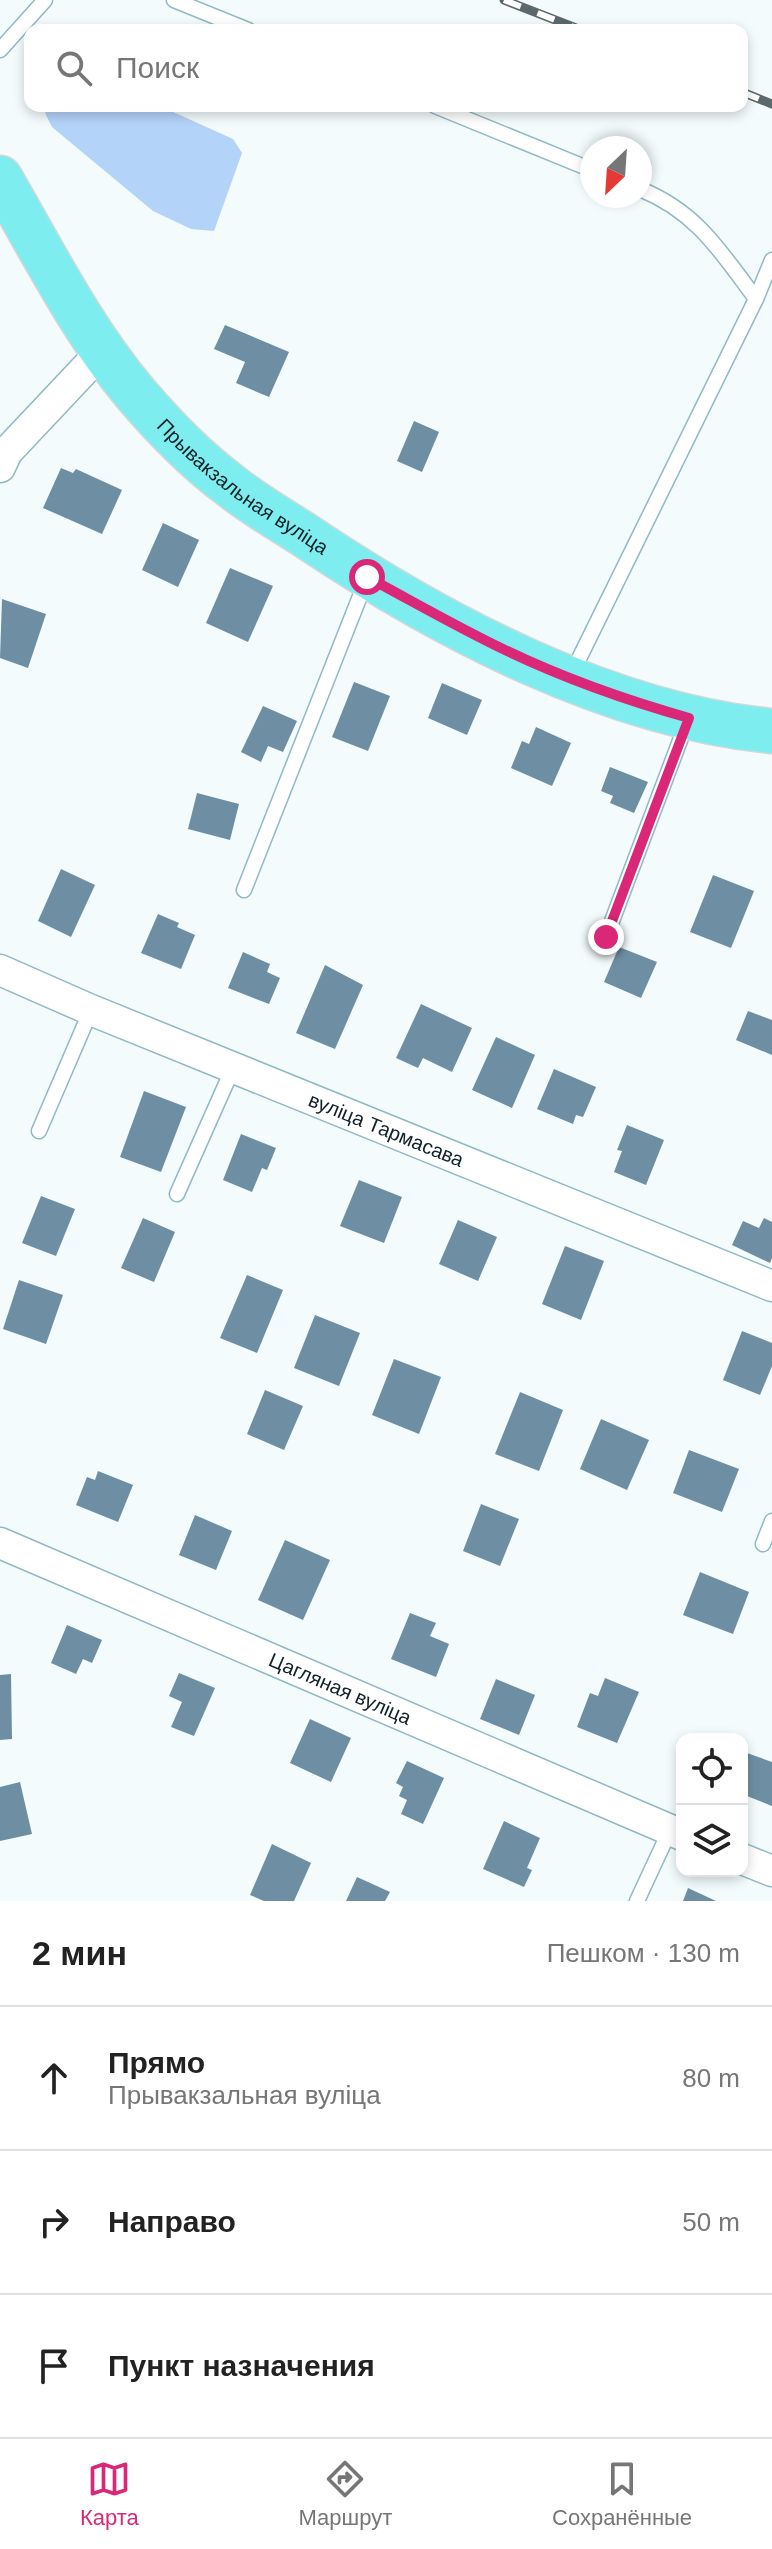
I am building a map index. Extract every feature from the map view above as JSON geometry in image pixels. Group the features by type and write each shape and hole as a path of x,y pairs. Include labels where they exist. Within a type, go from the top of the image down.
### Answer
{"main road":[{"name":"Прывакзальная вуліца","path":"0,178 103,350 135,393 179,440 230,486 367,577 503,649 635,703 728,727 772,731"}],"street":[{"path":"0,467 7,452 103,350"},
{"name":"вуліца Тармасава","path":"0,970 91,1010 772,1286"},
{"name":"Цагляная вуліца","path":"0,1543 676,1833"},
{"path":"748,1861 772,1871"}],"lane":[{"path":"0,50 45,0"},
{"path":"174,0 233,24"},
{"path":"450,112 580,165"},
{"path":"652,196 688,216 718,247 756,299"},
{"path":"569,678 756,299 772,260"},
{"path":"244,890 367,577"},
{"path":"606,937 689,718"},
{"path":"39,1131 91,1010"},
{"path":"177,1194 233,1068"},
{"path":"763,1544 772,1521"},
{"path":"637,1901 676,1833"}],"water":[{"path":"173,112 233,139 242,153 214,231 191,229 153,211 52,127 45,113"}],"building":[{"path":"225,325 289,352 269,397 236,383 245,362 214,349"},
{"path":"414,421 439,432 422,472 397,461"},
{"path":"61,468 73,473 76,469 122,490 102,534 43,508"},
{"path":"163,523 199,540 178,587 142,570"},
{"path":"230,568 273,586 248,642 206,623"},
{"path":"2,599 46,614 28,668 0,658"},
{"path":"354,682 390,696 368,751 332,737"},
{"path":"442,683 482,700 467,735 428,718"},
{"path":"263,706 297,721 283,752 268,746 261,762 241,752"},
{"path":"536,727 571,743 552,786 511,768 522,741 529,744"},
{"path":"610,767 648,782 634,813 610,803 613,796 601,791"},
{"path":"197,793 239,804 230,840 188,829"},
{"path":"61,869 95,885 71,937 38,921"},
{"path":"713,875 754,891 731,948 690,932"},
{"path":"158,914 179,923 177,927 195,935 181,969 141,953"},
{"path":"619,947 657,962 641,998 604,982"},
{"path":"243,952 270,964 267,972 280,978 269,1004 228,988"},
{"path":"325,965 363,985 335,1049 296,1033"},
{"path":"421,1004 472,1028 452,1072 423,1058 418,1068 396,1058"},
{"path":"748,1011 772,1020 772,1055 736,1040"},
{"path":"496,1037 535,1055 512,1108 472,1090"},
{"path":"554,1069 596,1087 583,1117 576,1115 573,1124 537,1109"},
{"path":"144,1091 186,1107 161,1172 120,1157"},
{"path":"627,1125 664,1140 646,1185 614,1172 622,1151 617,1150"},
{"path":"241,1134 276,1148 267,1170 262,1168 252,1192 223,1180"},
{"path":"359,1180 402,1197 384,1243 340,1226"},
{"path":"41,1196 75,1209 56,1256 22,1243"},
{"path":"143,1218 175,1232 154,1282 121,1268"},
{"path":"764,1218 772,1222 770,1263 732,1245 743,1221 759,1228"},
{"path":"458,1220 497,1237 478,1281 439,1264"},
{"path":"565,1246 604,1261 581,1320 542,1304"},
{"path":"247,1275 283,1290 257,1353 220,1338"},
{"path":"19,1280 63,1295 46,1344 3,1329"},
{"path":"315,1315 360,1333 339,1386 294,1368"},
{"path":"742,1331 772,1343 772,1366 760,1395 723,1380"},
{"path":"394,1359 441,1377 419,1434 372,1415"},
{"path":"265,1390 303,1406 284,1450 247,1434"},
{"path":"520,1392 563,1410 539,1471 495,1454"},
{"path":"601,1419 649,1440 627,1490 580,1469"},
{"path":"689,1450 739,1469 722,1512 673,1493"},
{"path":"98,1471 133,1485 118,1522 76,1505 87,1477 95,1480"},
{"path":"481,1504 519,1519 500,1566 463,1551"},
{"path":"195,1515 232,1531 216,1570 179,1555"},
{"path":"285,1540 330,1560 303,1620 258,1600"},
{"path":"700,1572 749,1592 733,1634 683,1615"},
{"path":"410,1613 436,1623 430,1636 449,1644 436,1677 391,1659"},
{"path":"67,1625 102,1640 92,1663 83,1659 76,1674 51,1663"},
{"path":"179,1673 215,1688 194,1736 171,1727 182,1702 169,1696"},
{"path":"11,1674 12,1739 0,1740 0,1675"},
{"path":"605,1678 639,1692 617,1743 577,1727 590,1693 598,1696"},
{"path":"496,1679 535,1695 519,1735 480,1719"},
{"path":"310,1719 351,1738 331,1782 290,1763"},
{"path":"748,1753 772,1762 772,1806 748,1796"},
{"path":"407,1761 444,1778 423,1824 401,1814 407,1800 399,1796 403,1787 396,1783"},
{"path":"20,1782 32,1834 0,1841 0,1787"},
{"path":"504,1821 540,1838 527,1868 532,1870 524,1887 483,1869"},
{"path":"272,1844 311,1863 294,1901 264,1901 250,1895"},
{"path":"357,1877 390,1892 385,1901 346,1901"},
{"path":"688,1888 716,1901 683,1901"}],"railway":[{"path":"504,0 566,24"},
{"path":"748,94 772,104"}],"route":[{"path":"367,577 503,649 569,678 635,703 689,718 606,937"}]}
